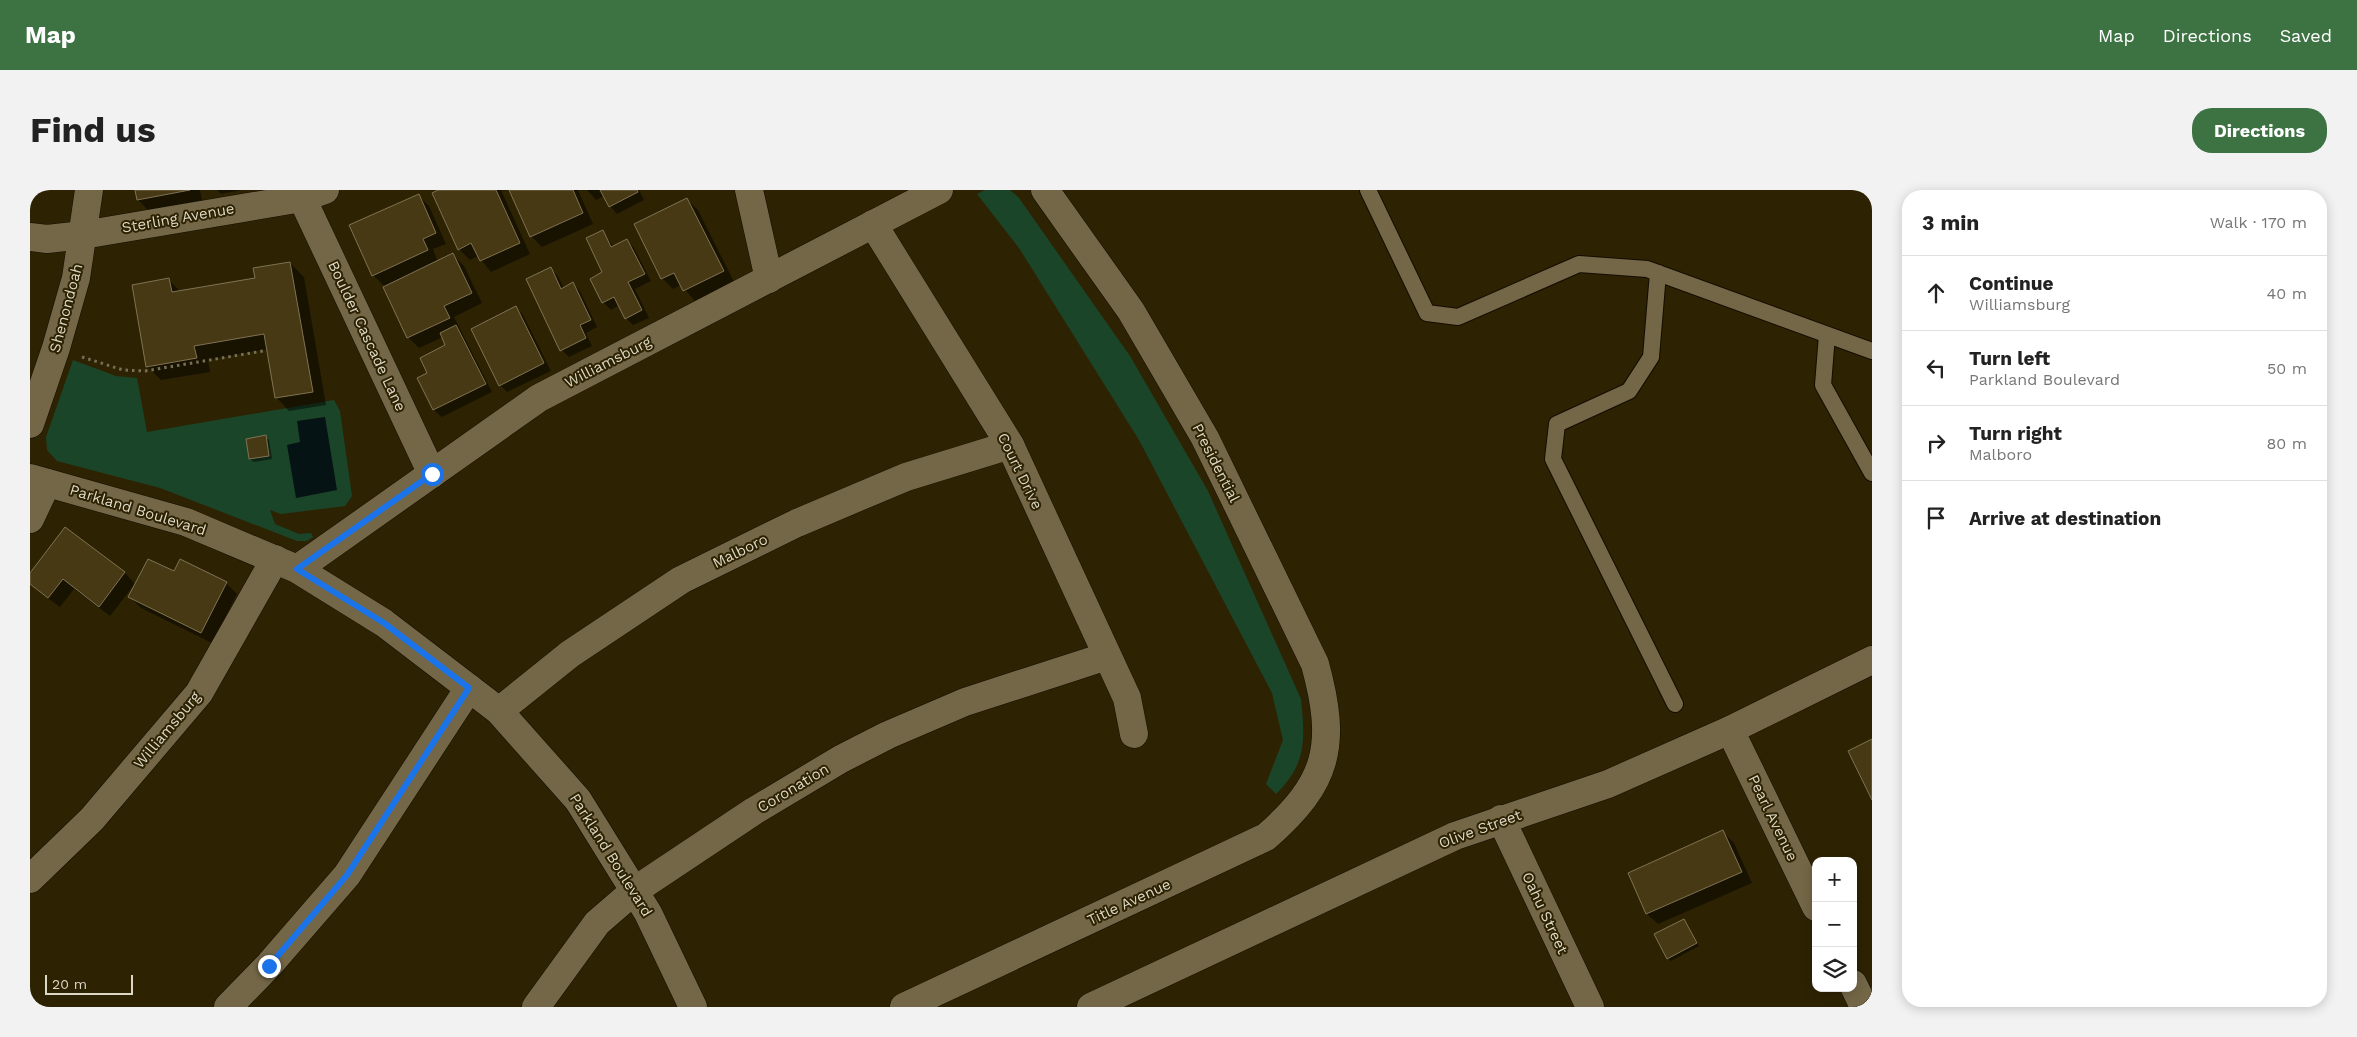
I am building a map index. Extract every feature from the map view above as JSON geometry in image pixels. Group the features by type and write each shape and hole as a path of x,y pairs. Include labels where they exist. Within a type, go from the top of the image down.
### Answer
{"street":[{"name":"Shenondoah","path":"30,424 56,348 76,278 89,190"},
{"path":"749,190 769,278"},
{"name":"Williamsburg","path":"30,879 92,820 199,693 286,564 432,474 539,398 939,190"},
{"name":"Presidential","path":"1045,190 1132,311 1213,455 1315,664 1323,695 1326,725 1324,762"},
{"name":"Sterling Avenue","path":"30,237 47,239 83,235 313,194"},
{"name":"Boulder Cascade Lane","path":"313,194 432,474"},
{"name":"Court Drive","path":"873,224 1010,445 1127,698 1134,734"},
{"name":"Malboro","path":"499,711 570,654 681,580 798,523 906,477 1010,445"},
{"path":"30,519 38,480"},
{"name":"Parkland Boulevard","path":"38,480 186,522 286,564 384,623 499,711 578,800 648,913 693,1007"},
{"name":"Coronation","path":"536,1007 597,922 634,891 754,811 841,759 888,735 965,702 1107,656"},
{"name":"Olive Street","path":"1091,1007 1455,836 1608,784 1730,730 1872,660"},
{"path":"228,1007 269,966 347,875 469,688"},
{"name":"Pearl Avenue","path":"1730,730 1814,902"},
{"name":"Title Avenue","path":"904,1007 1266,837 1291,815 1309,791 1324,762"},
{"name":"Oahu Street","path":"1501,819 1590,1007"},
{"path":"1857,992 1864,1007"}],"lane":[{"path":"1368,190 1426,313 1458,317 1579,264 1647,269 1872,351"},
{"path":"1658,273 1651,357 1629,391 1557,424 1554,460 1676,704"},
{"path":"1827,335 1823,385 1872,473"}],"path":[{"path":"56,348 122,370 135,372 264,351"}],"green space":[{"path":"985,190 1010,190 1019,198 1130,356 1208,491 1301,699 1302,750 1294,772 1276,794 1266,784 1283,740 1272,693 1139,440 1019,248 977,194"},
{"path":"73,360 116,376 137,378 147,432 334,400 340,411 352,496 345,506 281,514 270,510 275,524 299,534 311,533 313,537 307,541 297,541 160,488 57,461 47,450 46,437"}],"shaded area":[{"path":"325,417 337,490 296,498 287,445 300,442 297,421"}],"building":[{"path":"135,190 190,190 137,200"},
{"path":"438,190 496,190 520,243 480,261 471,243 458,250 432,193"},
{"path":"509,190 573,190 583,213 530,237"},
{"path":"600,190 637,190 638,192 609,207"},
{"path":"419,194 436,233 423,239 428,250 372,276 349,225"},
{"path":"687,198 724,271 683,291 674,273 661,279 634,224"},
{"path":"603,230 611,247 627,239 645,274 628,282 642,310 625,319 614,297 602,303 590,279 602,272 586,238"},
{"path":"453,253 472,293 444,306 450,318 407,338 383,287"},
{"path":"290,262 313,392 275,398 264,334 194,346 197,358 146,367 132,285 169,278 172,292 255,278 253,268"},
{"path":"551,267 561,289 573,282 591,320 580,325 586,338 560,351 526,279"},
{"path":"516,306 544,363 499,386 471,329"},
{"path":"456,325 486,384 433,410 417,378 427,373 420,358 445,345 440,333"},
{"path":"266,435 269,456 249,459 246,439"},
{"path":"65,527 125,572 99,607 63,579 48,598 30,584 30,573"},
{"path":"148,559 174,571 180,559 227,582 201,633 128,597"},
{"path":"1872,739 1872,800 1848,751"},
{"path":"1723,830 1742,872 1646,914 1628,873"},
{"path":"1684,919 1697,943 1667,959 1654,934"}],"route":[{"path":"269,966 347,875 469,688 384,623 297,569 432,474"}]}
